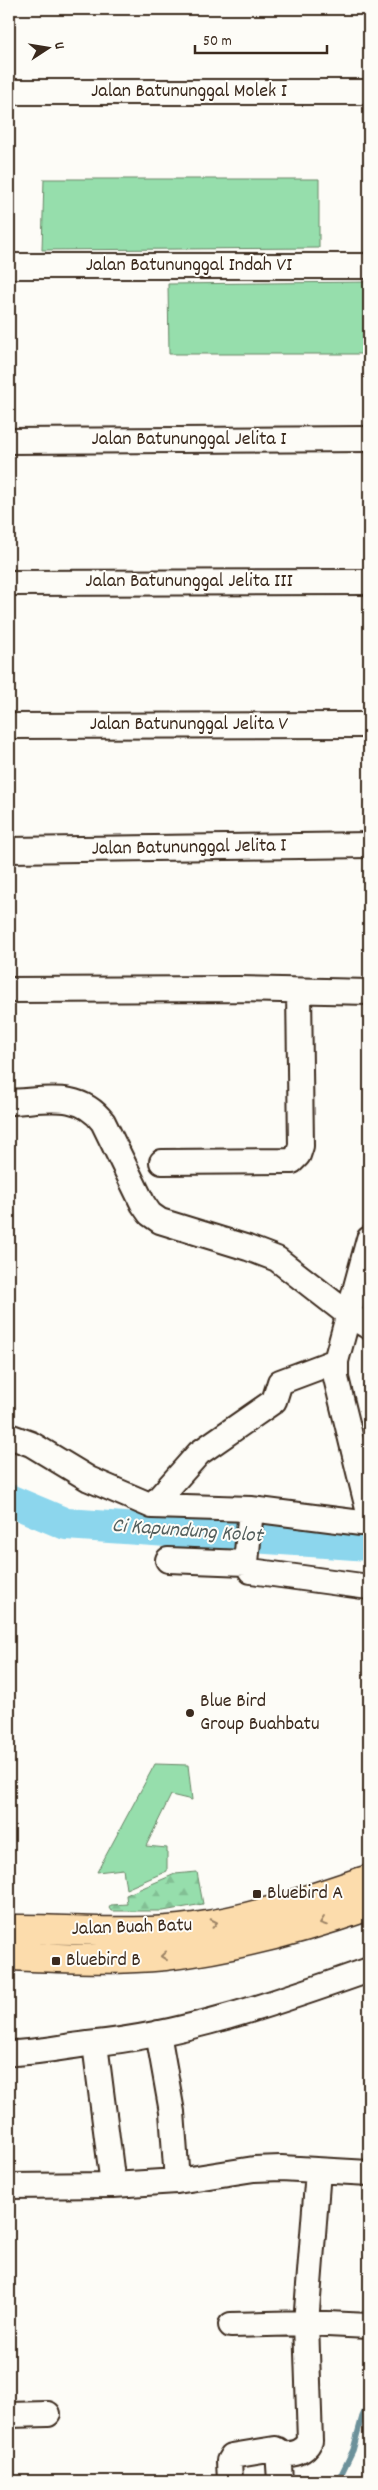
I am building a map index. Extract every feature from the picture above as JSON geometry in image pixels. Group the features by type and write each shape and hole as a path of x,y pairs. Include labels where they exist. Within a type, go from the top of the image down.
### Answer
{"main road":[{"name":"Jalan Buah Batu","path":"9,1929 127,1931 196,1927 265,1913 369,1879"},
{"name":"Jalan Buah Batu","path":"9,1956 131,1958 199,1952 307,1927 369,1906"}],"street":[{"name":"Jalan Batununggal Molek I","path":"9,92 369,92"},
{"name":"Jalan Batununggal Indah VI","path":"9,266 369,266"},
{"name":"Jalan Batununggal Jelita I","path":"9,441 369,440"},
{"name":"Jalan Batununggal Jelita III","path":"9,583 369,582"},
{"name":"Jalan Batununggal Jelita V","path":"9,726 369,725"},
{"name":"Jalan Batununggal Jelita I","path":"9,850 369,846"},
{"path":"9,990 238,989 369,992"},
{"path":"162,1162 292,1161 298,1155 301,1146 299,991"},
{"path":"9,1102 71,1100 94,1110 103,1122 143,1204 150,1214 160,1221 248,1248 288,1266 359,1321"},
{"path":"9,1436 31,1444 89,1479 162,1506 250,1519 361,1523 368,1519 369,1514 336,1378 336,1361 359,1321 369,1239"},
{"path":"162,1506 199,1453 274,1401 280,1382 336,1361"},
{"path":"250,1519 247,1559 252,1571 369,1586"},
{"path":"168,1560 247,1559"},
{"path":"9,2053 39,2052 183,2029 266,2006 369,1970"},
{"path":"158,2033 172,2112 177,2181"},
{"path":"95,2044 113,2185"},
{"path":"9,2186 113,2185 177,2181 254,2170 318,2170 369,2173"},
{"path":"278,2450 282,2455 298,2453 310,2441 306,2323 318,2170"},
{"path":"231,2325 306,2323 369,2326"},
{"path":"9,2415 48,2414"},
{"path":"230,2481 229,2461 232,2456 278,2450"},
{"path":"278,2450 280,2481"}],"green space":[{"path":"44,179 319,179 319,248 42,250"},
{"path":"369,282 369,354 169,354 168,284"},
{"path":"155,1764 188,1765 192,1800 171,1795 146,1846 167,1848 167,1871 126,1889 123,1869 97,1872"},
{"path":"197,1872 203,1904 163,1911 111,1911 109,1908 111,1905 127,1904 126,1895 175,1874"}],"waterway":[{"name":"Ci Kapundung Kolot","path":"9,1500 66,1524 369,1545"},
{"path":"338,2481 353,2450 362,2417 369,2402"}],"place":[{"name":"Blue Bird Group Buahbatu","path":"190,1713"},
{"name":"Bluebird A","path":"257,1894"},
{"name":"Bluebird B","path":"56,1961"}]}
